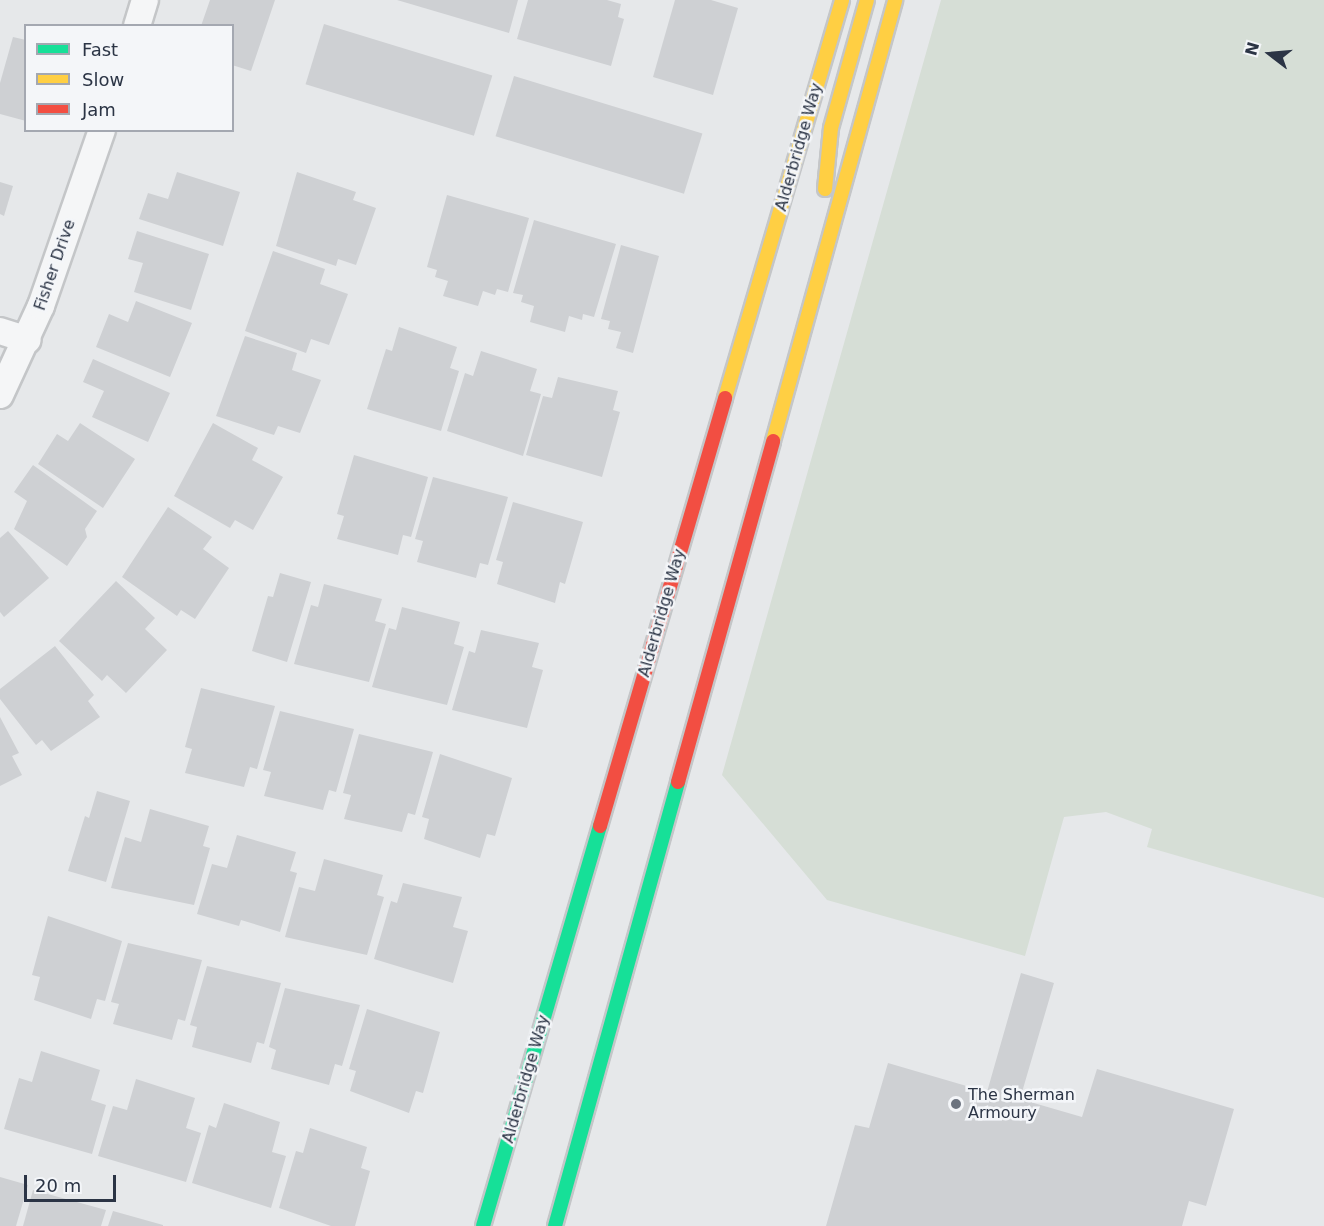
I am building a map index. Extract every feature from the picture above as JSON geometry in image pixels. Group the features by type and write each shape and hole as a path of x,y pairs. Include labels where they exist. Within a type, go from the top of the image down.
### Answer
{"main road":[{"name":"Alderbridge Way","path":"483,1226 842,0"},
{"path":"815,280 831,128 867,0"},
{"path":"555,1226 815,280 895,0"}],"street":[{"path":"138,24 144,0"},
{"name":"Fisher Drive","path":"0,395 28,340 101,132"},
{"path":"0,331 28,340"}],"shaded area":[{"path":"941,0 1324,0 1324,898 1147,847 1152,829 1106,812 1064,817 1025,956 827,900 722,775"}],"building":[{"path":"210,0 275,0 251,71 234,66 234,24 202,24"},
{"path":"397,0 518,0 509,33"},
{"path":"528,0 607,0 621,4 618,17 624,19 611,66 517,39"},
{"path":"675,0 711,0 738,8 713,95 653,77"},
{"path":"324,24 492,75 474,136 306,84"},
{"path":"13,37 24,40 24,120 0,114 0,83"},
{"path":"514,76 702,134 684,194 496,136"},
{"path":"177,172 240,192 223,246 139,219 148,193 168,199"},
{"path":"297,172 356,192 353,200 376,208 356,265 338,259 336,266 276,246"},
{"path":"0,182 13,186 4,216 0,214"},
{"path":"447,195 529,218 508,292 497,289 495,295 483,291 478,306 443,296 448,281 435,277 437,270 427,267"},
{"path":"534,220 616,244 594,317 583,314 582,320 569,316 565,332 530,322 534,306 521,302 523,295 513,293"},
{"path":"137,231 209,254 191,310 134,292 143,263 128,259"},
{"path":"621,245 659,256 633,353 616,348 621,332 608,329 610,321 601,319"},
{"path":"273,251 325,269 320,284 348,294 329,345 311,339 306,353 245,331"},
{"path":"136,301 192,323 170,377 96,347 109,314 128,322"},
{"path":"399,327 457,347 450,368 459,371 441,431 367,409 386,349 392,351"},
{"path":"245,336 297,353 292,370 321,380 300,433 278,426 274,435 216,416"},
{"path":"481,351 537,369 530,391 541,394 523,456 447,431 465,373 473,376"},
{"path":"93,359 170,393 148,442 92,417 104,391 83,382"},
{"path":"558,377 618,391 613,410 620,412 602,477 526,455 543,396 552,398"},
{"path":"80,423 135,459 103,508 38,464 57,434 68,441"},
{"path":"213,423 258,448 252,460 283,477 253,530 235,520 230,528 174,496"},
{"path":"354,455 428,477 411,537 403,535 398,555 337,539 344,516 337,514"},
{"path":"33,465 97,511 85,529 87,537 67,566 14,529 27,501 14,492"},
{"path":"433,477 508,497 488,565 480,563 476,578 417,562 423,541 415,539"},
{"path":"513,502 583,522 565,584 560,582 555,603 497,584 503,562 496,560"},
{"path":"168,507 212,537 203,549 229,568 195,619 181,610 177,616 122,577"},
{"path":"8,531 49,578 4,617 0,612 0,538"},
{"path":"280,573 311,582 287,662 252,651 268,596 273,597"},
{"path":"116,581 155,618 145,629 167,650 126,693 107,675 102,681 59,641"},
{"path":"324,584 382,599 375,621 386,624 369,682 294,664 311,605 318,607"},
{"path":"402,607 460,622 454,644 464,647 447,705 372,687 389,628 396,630"},
{"path":"481,630 539,643 532,667 543,670 527,728 452,710 469,651 475,653"},
{"path":"55,646 94,695 88,701 100,717 51,751 42,740 36,745 0,699 0,689"},
{"path":"201,688 275,706 257,769 250,767 244,787 185,773 192,749 185,747"},
{"path":"280,711 354,729 336,792 329,790 323,810 264,796 271,772 263,770"},
{"path":"0,717 19,753 12,756 22,775 0,786"},
{"path":"359,734 433,752 415,815 408,813 402,832 344,819 351,795 343,793"},
{"path":"440,754 512,778 495,836 487,834 480,858 424,839 429,819 422,817"},
{"path":"97,791 130,801 106,882 68,871 85,816 89,818"},
{"path":"150,809 209,826 203,846 210,848 194,905 111,888 125,837 141,842"},
{"path":"237,835 296,852 290,871 297,873 280,932 241,920 239,926 197,914 212,864 227,868"},
{"path":"324,859 383,875 377,895 384,897 367,955 285,937 299,887 315,891"},
{"path":"403,883 462,897 453,927 468,931 453,983 374,959 391,901 397,903"},
{"path":"48,916 122,941 105,1001 97,999 91,1019 34,1000 40,977 32,975"},
{"path":"128,943 202,960 185,1021 178,1019 172,1040 113,1024 119,1004 111,1002"},
{"path":"207,966 281,983 264,1044 257,1042 251,1063 192,1047 197,1027 190,1025"},
{"name":"The Sherman Armoury","path":"1021,973 1054,983 1020,1099 1082,1117 1097,1069 1234,1109 1206,1206 1189,1201 1182,1226 826,1226 855,1125 869,1128 888,1063 987,1092"},
{"path":"285,988 360,1005 342,1066 335,1064 329,1085 271,1069 276,1050 269,1047"},
{"path":"367,1009 440,1032 423,1093 416,1091 409,1113 350,1091 356,1071 349,1069"},
{"path":"41,1051 100,1070 91,1100 106,1105 92,1154 4,1129 19,1078 32,1082"},
{"path":"136,1079 195,1098 186,1128 201,1133 186,1182 98,1156 113,1106 127,1110"},
{"path":"224,1103 280,1122 272,1152 286,1156 271,1208 192,1183 209,1125 216,1128"},
{"path":"310,1128 367,1147 361,1168 370,1171 355,1226 331,1226 279,1208 296,1151 303,1153"},
{"path":"0,1177 28,1185 16,1226 0,1226"},
{"path":"33,1190 106,1210 101,1226 23,1226"},
{"path":"113,1211 163,1225 163,1226 108,1226"}],"traffic: fast":[{"path":"555,1226 678,782"},
{"path":"483,1226 600,826"}],"traffic: slow":[{"path":"725,398 842,0"},
{"path":"825,189 831,128 867,0"},
{"path":"773,441 895,0"}],"traffic: jam":[{"path":"600,826 725,398"},
{"path":"678,782 773,441"}],"place":[{"name":"The Sherman Armoury","path":"956,1104"}]}
